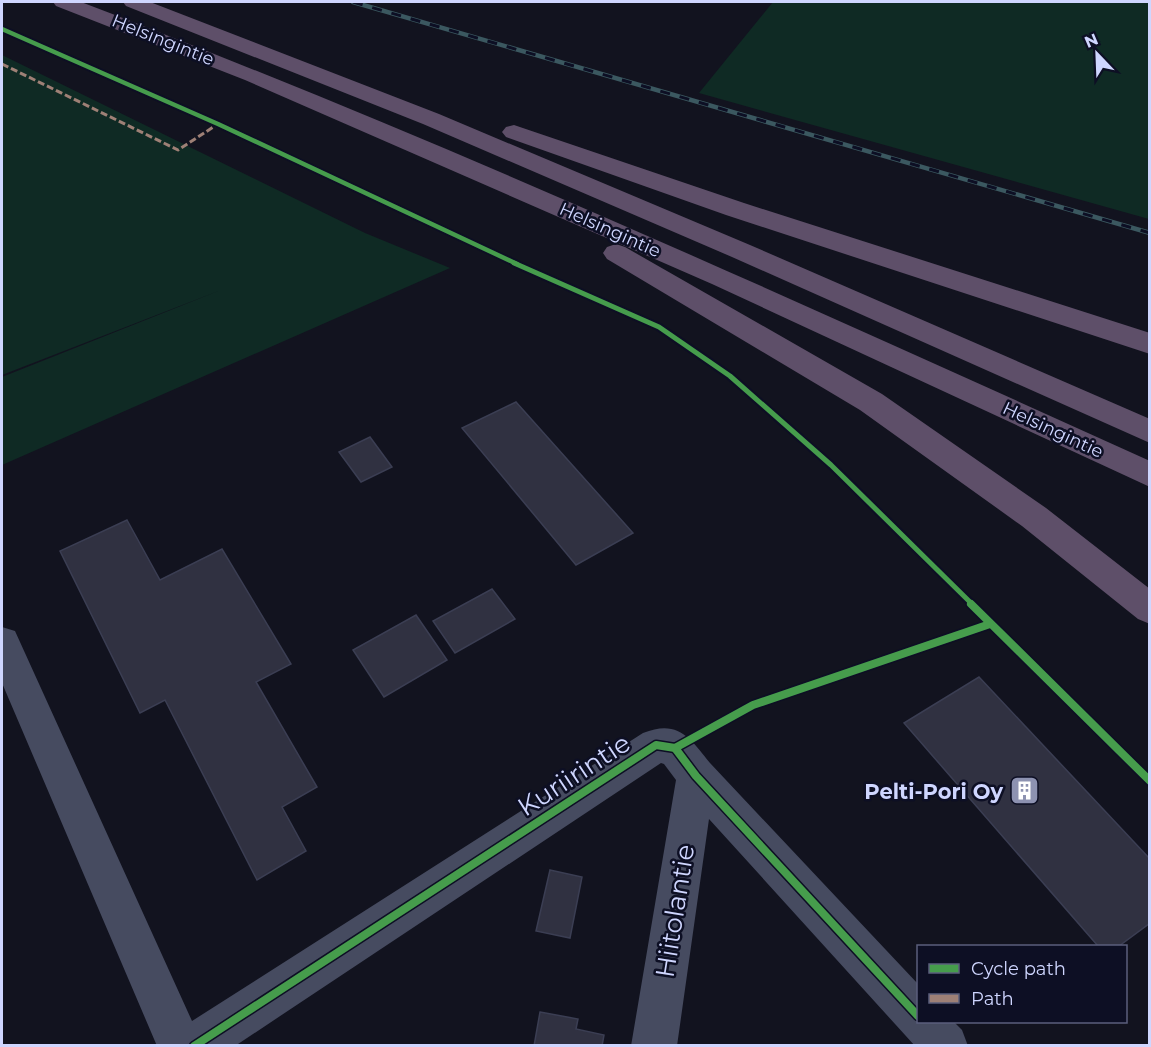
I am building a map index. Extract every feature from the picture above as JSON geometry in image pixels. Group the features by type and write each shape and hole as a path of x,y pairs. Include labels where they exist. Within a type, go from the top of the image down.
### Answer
{"highway":[{"name":"Helsingintie","path":"63,2 253,75 722,278 1149,475"},
{"name":"Helsingintie","path":"136,3 474,138 741,251 1149,432"},
{"path":"136,3 346,71 514,133 735,209 1149,344"},
{"path":"372,126 474,184 620,255 871,402 1034,517 1149,609"}],"street":[{"path":"2,642 180,1046"},
{"name":"Kuriirintie","path":"194,1046 656,745 675,748 696,776 917,1015"},
{"name":"Hiitolantie","path":"654,1046 696,776"},
{"path":"925,1023 946,1046"}],"green space":[{"path":"773,2 1149,2 1149,219 699,93"},
{"path":"2,55 365,233 450,268 2,465 2,377 221,290 2,375"}],"building":[{"path":"516,402 633,533 576,565 462,428"},
{"path":"370,437 392,467 361,482 339,452"},
{"path":"127,520 160,580 222,549 291,664 256,682 317,787 282,807 306,851 257,880 165,700 140,713 60,551"},
{"path":"492,589 515,619 455,653 433,621"},
{"path":"416,615 447,660 384,697 353,650"},
{"name":"Pelti-Pori Oy","path":"979,677 1150,859 1150,923 1120,945 1097,945 904,723"},
{"path":"550,870 582,877 570,938 536,931"},
{"path":"540,1012 578,1019 576,1029 604,1035 602,1046 534,1046"}],"railway":[{"path":"353,2 1150,233"}],"marked path":[{"path":"2,64 178,150 218,124"}],"cycle path":[{"path":"2,29 218,124 431,226 659,327 730,376 831,465 1150,781"},
{"path":"675,748 753,705 990,624"},
{"path":"194,1046 656,745 675,748 696,776 917,1015"}],"place":[{"name":"Pelti-Pori Oy","path":"1024,791"}]}
